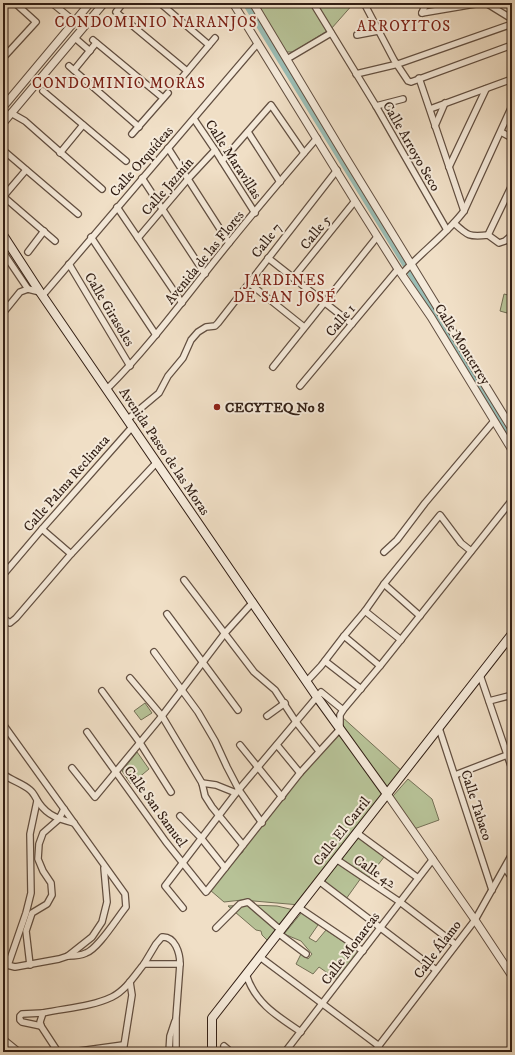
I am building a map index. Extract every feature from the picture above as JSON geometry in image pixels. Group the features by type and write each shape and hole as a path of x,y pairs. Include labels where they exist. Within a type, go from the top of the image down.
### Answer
{"main road":[{"name":"Avenida Paseo de las Moras","path":"3,235 317,697 387,794"},
{"name":"Calle El Carril","path":"212,1052 212,1018 512,634"}],"street":[{"path":"3,58 36,22 15,3"},
{"path":"52,3 74,21"},
{"path":"3,106 90,3"},
{"path":"3,123 104,3"},
{"path":"123,3 116,12 187,71"},
{"path":"160,3 209,45"},
{"name":"Calle Monterrey","path":"233,3 377,237 431,317 512,450"},
{"name":"Calle Monterrey","path":"253,3 410,264 512,429"},
{"name":"Calle Arroyo Seco","path":"313,3 376,106 447,230"},
{"path":"364,3 394,60 408,81 411,82 512,44"},
{"path":"426,3 422,13 456,5 481,3"},
{"path":"486,3 512,19"},
{"path":"356,74 398,64 512,24"},
{"path":"357,35 378,31"},
{"path":"287,59 331,33"},
{"path":"75,38 90,51"},
{"path":"179,80 215,38"},
{"path":"139,127 72,68 90,51 94,42 163,98"},
{"name":"Calle Orquídeas","path":"42,293 69,264 258,43"},
{"path":"419,78 464,211"},
{"path":"430,109 512,79"},
{"path":"449,168 486,89"},
{"path":"43,91 126,161"},
{"path":"132,134 168,93"},
{"path":"11,97 15,108 25,122 102,189"},
{"path":"376,106 403,99"},
{"path":"436,126 445,103"},
{"path":"222,161 271,104 304,154"},
{"name":"Calle 1","path":"300,386 352,324 401,272 447,230 464,211 512,106"},
{"name":"Calle Maravillas","path":"194,119 216,150 255,213"},
{"path":"60,153 83,125"},
{"path":"248,132 280,182"},
{"path":"501,132 512,138"},
{"name":"Avenida de las Flores","path":"107,389 130,366 156,335 229,243 317,138"},
{"path":"168,148 229,243"},
{"path":"3,150 78,214"},
{"name":"Calle Jazmín","path":"138,238 188,179 216,150"},
{"path":"26,170 3,197 55,241"},
{"name":"Calle 7","path":"128,419 159,393 168,376 183,358 191,340 198,332 206,327 215,326 337,170"},
{"path":"142,178 205,274"},
{"path":"488,235 512,185"},
{"name":"Calle 5","path":"293,278 355,201"},
{"path":"117,207 182,303"},
{"path":"454,223 463,232 471,236 488,235 499,243 505,241 512,235"},
{"path":"28,252 44,231"},
{"path":"91,237 156,335"},
{"path":"273,367 323,302 377,237"},
{"path":"4,255 28,289"},
{"path":"268,258 352,324"},
{"name":"Calle Girasoles","path":"69,264 130,366"},
{"path":"249,283 304,328"},
{"path":"3,313 20,292 28,289 42,293"},
{"path":"384,552 397,540 425,503 494,421"},
{"name":"Calle Palma Reclinata","path":"3,575 133,426"},
{"path":"3,618 10,623 16,618 71,554 157,462"},
{"path":"180,816 201,838 225,868 300,773 340,729 340,715 343,710 401,640 512,500"},
{"path":"307,681 325,661 365,611 384,584 440,516 461,543 471,551"},
{"path":"42,529 71,554"},
{"path":"184,580 254,672 275,690 296,722 319,751"},
{"path":"384,584 420,616"},
{"path":"72,768 95,796 117,772 162,716 225,633 253,602"},
{"path":"365,611 401,640"},
{"path":"168,614 238,710"},
{"path":"344,636 380,666"},
{"path":"154,652 198,712 215,741 237,791 262,823"},
{"path":"325,661 361,689"},
{"path":"480,675 512,770"},
{"path":"130,678 162,716 202,783 205,796 219,817 243,845"},
{"path":"102,691 140,743 171,792"},
{"path":"183,908 165,886 201,838 219,817 237,791 321,692 343,710"},
{"path":"489,701 512,694"},
{"path":"267,716 285,704"},
{"path":"4,727 125,894 126,907 103,937 88,953 16,967 5,965 26,913 31,893 30,834 37,801"},
{"name":"Calle Tabaco","path":"439,728 492,890"},
{"name":"Calle San Samuel","path":"87,732 182,863 206,892 225,868"},
{"path":"278,744 300,773"},
{"path":"240,745 257,768 282,797"},
{"path":"455,775 507,755"},
{"path":"3,774 32,791 37,801 46,812 59,819 74,824"},
{"path":"202,783 237,791"},
{"path":"387,794 475,920 512,976"},
{"path":"30,965 26,931 32,913 47,904 52,895 51,883 43,871 38,859 39,844 43,833 59,819 64,809"},
{"name":"Calle 42","path":"357,833 418,878"},
{"name":"Calle Álamo","path":"374,1052 455,944 475,920 512,854"},
{"name":"Calle 42","path":"336,859 400,902 455,944"},
{"name":"Calle Monarcas","path":"286,1052 433,859"},
{"path":"68,956 92,937 102,922 107,902 104,866"},
{"path":"504,868 512,878"},
{"path":"319,881 436,970"},
{"path":"107,889 118,884"},
{"path":"216,928 240,904 248,902 306,954"},
{"path":"298,907 362,951"},
{"path":"102,922 111,926"},
{"path":"41,1026 22,1022 20,1020 20,1016 22,1014 43,1013 98,1002 113,996 130,982 162,937 167,937 171,939 177,947 180,957 176,1018 176,1052"},
{"path":"260,957 379,1046"},
{"path":"144,964 180,964"},
{"path":"246,974 249,985 259,999 279,1017 301,1032"},
{"path":"123,1052 132,995 130,982"},
{"path":"43,1013 40,1022 41,1026 58,1052"},
{"path":"169,1052 170,1036 176,1018"},
{"path":"3,1039 19,1052"},
{"path":"72,1052 123,1045"},
{"path":"224,1046 231,1052"}],"green space":[{"path":"256,3 312,3 327,31 293,52 286,52"},
{"path":"323,3 354,3 331,29 317,5"},
{"path":"504,294 512,296 507,313 500,311"},
{"path":"145,703 152,713 141,720 134,711"},
{"path":"341,716 403,772 388,792 341,726"},
{"path":"339,729 385,795 300,905 242,900 224,902 210,890 229,865 243,852 243,846 278,804 285,798 292,787"},
{"path":"137,752 149,769 131,784 122,771"},
{"path":"408,779 432,799 439,820 414,829 393,796"},
{"path":"359,836 384,857 368,878 341,860"},
{"path":"338,863 361,878 346,899 324,882"},
{"path":"228,906 277,906 294,910 269,942 262,935 261,931 256,930"},
{"path":"302,912 318,925 309,938 316,942 326,930 359,952 336,979 319,967 313,974 296,964 301,954 308,959 312,954 301,941 284,934"}],"waterway":[{"path":"245,3 512,440"}],"place":[{"name":"CECYTEQ No 8","path":"217,407"}],"district":[{"name":"CONDOMINIO NARANJOS","path":"156,22"},
{"name":"ARROYITOS","path":"404,26"},
{"name":"CONDOMINIO MORAS","path":"119,83"},
{"name":"JARDINES DE SAN JOSÉ","path":"285,288"}]}
